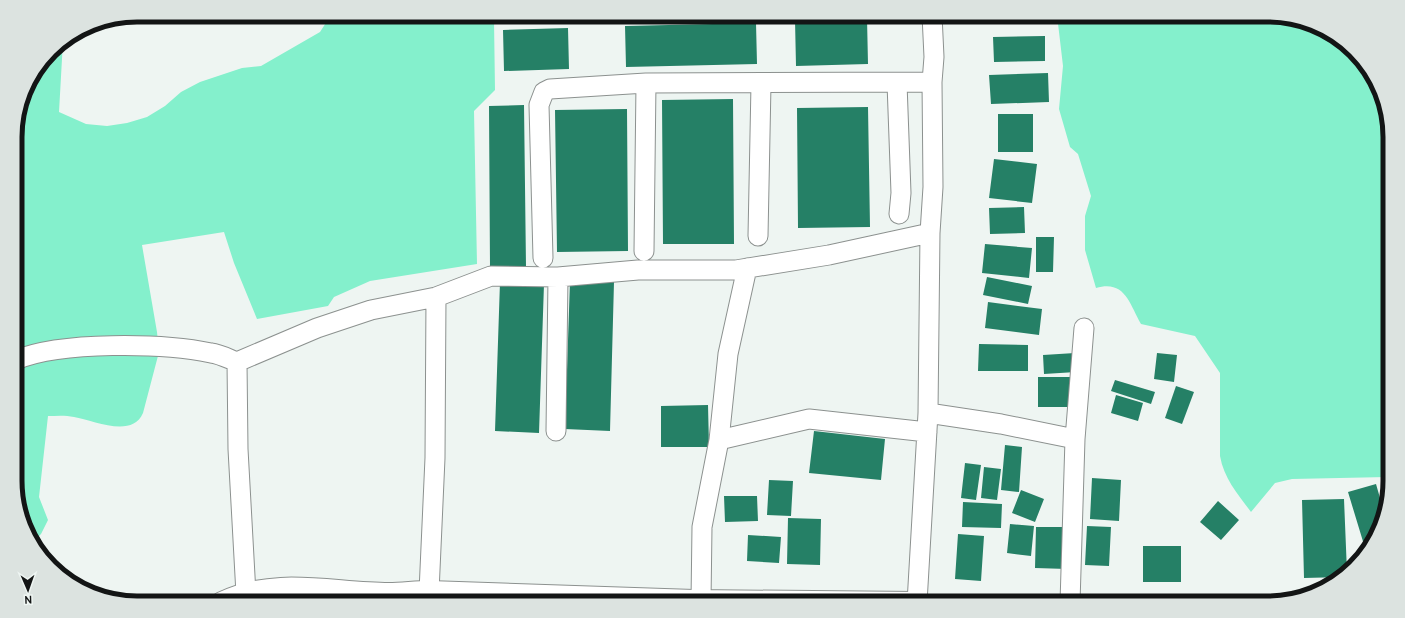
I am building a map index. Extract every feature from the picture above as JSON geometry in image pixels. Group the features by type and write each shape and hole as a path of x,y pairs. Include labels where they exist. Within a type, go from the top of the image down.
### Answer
{"main road":[{"path":"239,596 295,587 370,596"},
{"path":"401,596 429,592 495,596"}],"street":[{"path":"917,596 928,413 930,233 933,187 932,82 934,57 932,22"},
{"path":"543,258 539,105 544,92 557,88 646,83 761,84 932,82"},
{"path":"644,251 646,83"},
{"path":"897,83 901,193 899,214"},
{"path":"758,236 761,84"},
{"path":"22,358 53,350 104,346 139,346 179,348 212,353 237,362 317,328 364,312 436,296 491,276 558,278 638,270 736,270 829,255 930,233"},
{"path":"701,596 702,527 719,440 728,354 747,268"},
{"path":"556,431 558,278"},
{"path":"429,592 435,458 436,296"},
{"path":"1070,596 1075,439 1084,328"},
{"path":"237,362 238,449 246,594"},
{"path":"928,413 1001,424 1075,439"},
{"path":"719,440 809,419 926,432"}],"green space":[{"path":"326,22 494,22 495,90 474,111 477,264 370,281 334,297 328,306 257,319 234,263 224,232 142,245 159,352 143,413 138,421 130,425 121,426 101,424 71,416 48,416 39,497 48,520 41,534 37,538 26,511 22,481 22,129 26,107 37,79 50,61 63,49 59,112 86,124 107,126 127,123 147,117 165,106 181,92 200,82 242,68 261,66 320,32"},
{"path":"1058,22 1268,22 1291,24 1326,37 1349,56 1359,67 1368,79 1379,107 1383,137 1383,477 1292,479 1275,483 1251,512 1228,479 1222,464 1220,456 1220,373 1195,336 1141,324 1129,301 1120,290 1114,287 1106,286 1096,288 1085,250 1085,216 1091,196 1078,154 1070,147 1059,109 1063,66"}],"building":[{"path":"795,22 867,22 868,64 796,66"},
{"path":"756,23 757,64 626,67 625,26"},
{"path":"568,28 569,69 504,71 503,30"},
{"path":"1045,36 1045,61 994,62 993,37"},
{"path":"1048,73 1049,102 991,104 989,75"},
{"path":"733,99 734,244 663,244 662,100"},
{"path":"524,105 526,267 490,267 489,106"},
{"path":"868,107 870,227 798,228 797,108"},
{"path":"627,109 628,251 557,252 555,110"},
{"path":"998,114 1033,114 1033,152 998,152"},
{"path":"994,159 1037,164 1032,203 989,198"},
{"path":"1024,207 1025,233 990,234 989,208"},
{"path":"1036,237 1054,237 1053,272 1036,272"},
{"path":"985,244 1032,248 1029,278 982,273"},
{"path":"987,277 1032,286 1028,304 983,295"},
{"path":"570,281 614,282 610,431 565,429"},
{"path":"500,282 544,284 539,433 495,431"},
{"path":"988,302 1042,309 1039,335 985,328"},
{"path":"979,344 1028,345 1028,371 978,371"},
{"path":"1075,353 1076,372 1044,374 1043,355"},
{"path":"1157,353 1177,355 1174,382 1154,379"},
{"path":"1038,377 1074,377 1074,407 1038,407"},
{"path":"1115,380 1155,392 1151,404 1111,391"},
{"path":"1176,386 1194,392 1182,424 1165,418"},
{"path":"1116,395 1143,403 1138,421 1111,413"},
{"path":"708,405 709,447 661,447 661,406"},
{"path":"814,431 885,439 881,480 809,473"},
{"path":"1005,445 1022,447 1019,492 1001,490"},
{"path":"965,463 981,465 976,500 961,498"},
{"path":"984,467 1001,469 997,500 981,498"},
{"path":"1092,478 1121,480 1119,521 1090,519"},
{"path":"769,480 793,481 791,516 767,515"},
{"path":"1376,484 1381,504 1374,525 1364,544 1348,492"},
{"path":"1021,490 1044,499 1035,522 1012,513"},
{"path":"724,496 757,496 758,521 725,522"},
{"path":"1344,499 1347,564 1331,577 1304,578 1302,500"},
{"path":"1218,501 1239,520 1221,540 1200,522"},
{"path":"963,502 1002,504 1001,528 962,527"},
{"path":"788,518 821,519 820,565 787,564"},
{"path":"1010,524 1034,526 1031,556 1007,553"},
{"path":"1087,526 1111,527 1109,566 1085,565"},
{"path":"1036,527 1068,527 1067,569 1035,568"},
{"path":"958,534 984,536 981,581 955,579"},
{"path":"748,535 781,537 779,563 747,561"},
{"path":"1143,546 1181,546 1181,582 1143,582"}]}
